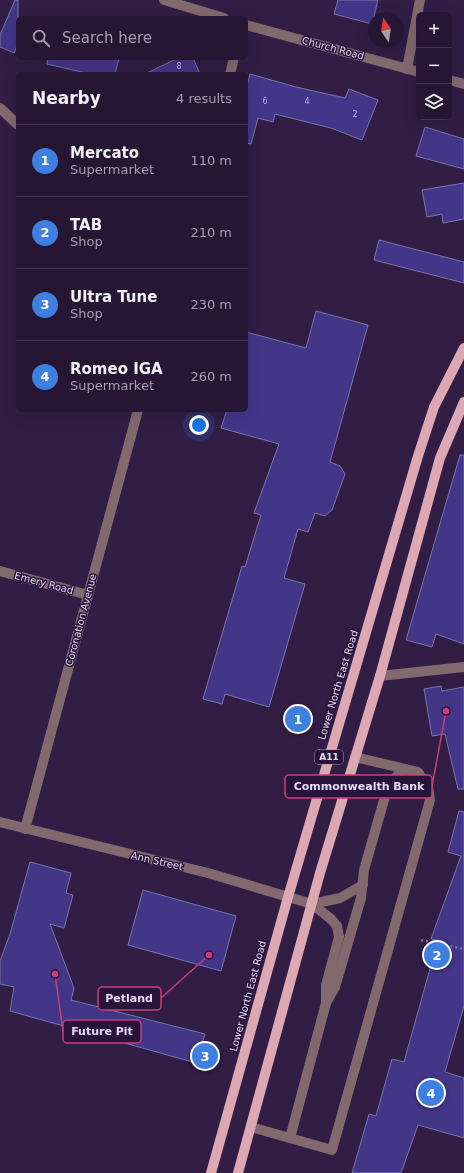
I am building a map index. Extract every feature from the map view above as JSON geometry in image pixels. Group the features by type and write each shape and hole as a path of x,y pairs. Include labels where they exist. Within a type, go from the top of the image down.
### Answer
{"main road":[{"name":"Lower North East Road","path":"211,1173 288,896 418,456 434,407 464,348"},
{"name":"A11","path":"238,1173 320,873 380,676 440,458 464,402"},
{"path":"453,428 464,419"}],"street":[{"path":"164,0 217,16"},
{"path":"408,69 420,0"},
{"name":"Church Road","path":"248,25 416,71"},
{"path":"230,72 234,60"},
{"path":"452,81 464,84"},
{"path":"0,108 16,123"},
{"name":"Coronation Avenue","path":"25,829 137,412"},
{"name":"Emery Road","path":"0,571 88,595"},
{"path":"380,676 464,667"},
{"path":"251,1127 332,1150 430,800 428,787 418,772 355,757"},
{"path":"290,1138 326,1003 335,987 361,898 364,870 388,786 404,769"},
{"name":"Ann Street","path":"0,822 208,873 312,904"},
{"path":"312,904 340,898 363,885"},
{"path":"312,904 337,926 339,937 326,985 326,1003"}],"path":[{"path":"421,940 464,949"}],"building":[{"path":"15,0 18,0 18,16 16,16 16,48 14,53 0,47 0,35"},
{"path":"338,0 378,0 375,12 368,12 368,23 334,14"},
{"path":"48,60 118,60 116,72 81,72 47,64"},
{"path":"174,60 194,60 199,72 149,72"},
{"path":"250,74 296,87 345,98 349,89 378,100 362,140 331,128 275,114 273,122 258,118 251,144 248,143 248,82"},
{"path":"425,127 464,139 464,169 416,156"},
{"path":"464,183 464,219 443,223 442,214 427,217 422,190"},
{"path":"379,240 464,262 464,283 374,260"},
{"path":"316,311 368,325 330,462 340,466 345,474 332,510 325,516 315,513 308,532 298,529 284,578 305,584 269,707 225,694 222,704 203,699 242,566 245,567 261,515 254,513 279,444 221,428 226,412 248,412 248,333 306,348"},
{"path":"460,455 464,455 464,644 436,634 432,647 406,640"},
{"path":"441,686 442,691 464,687 464,789 458,789 445,734 432,736 424,689"},
{"path":"459,811 464,812 464,1006 445,1072 464,1078 464,1138 418,1125 401,1173 352,1173 369,1114 376,1116 392,1059 404,1062 438,940 431,939 461,856 448,852"},
{"path":"30,862 71,873 66,893 73,895 64,928 50,924 74,988 71,1000 205,1034 196,1063 10,1011 14,987 0,984 0,961 10,934"},
{"path":"143,890 236,916 221,971 128,945"}],"place":[{"name":"Commonwealth Bank","path":"446,711"},
{"name":"Mercato","path":"298,719"},
{"name":"Petland","path":"209,955"},
{"name":"TAB","path":"437,955"},
{"name":"Future Pit","path":"55,974"},
{"name":"Ultra Tune","path":"205,1056"},
{"name":"Romeo IGA","path":"431,1093"}]}
